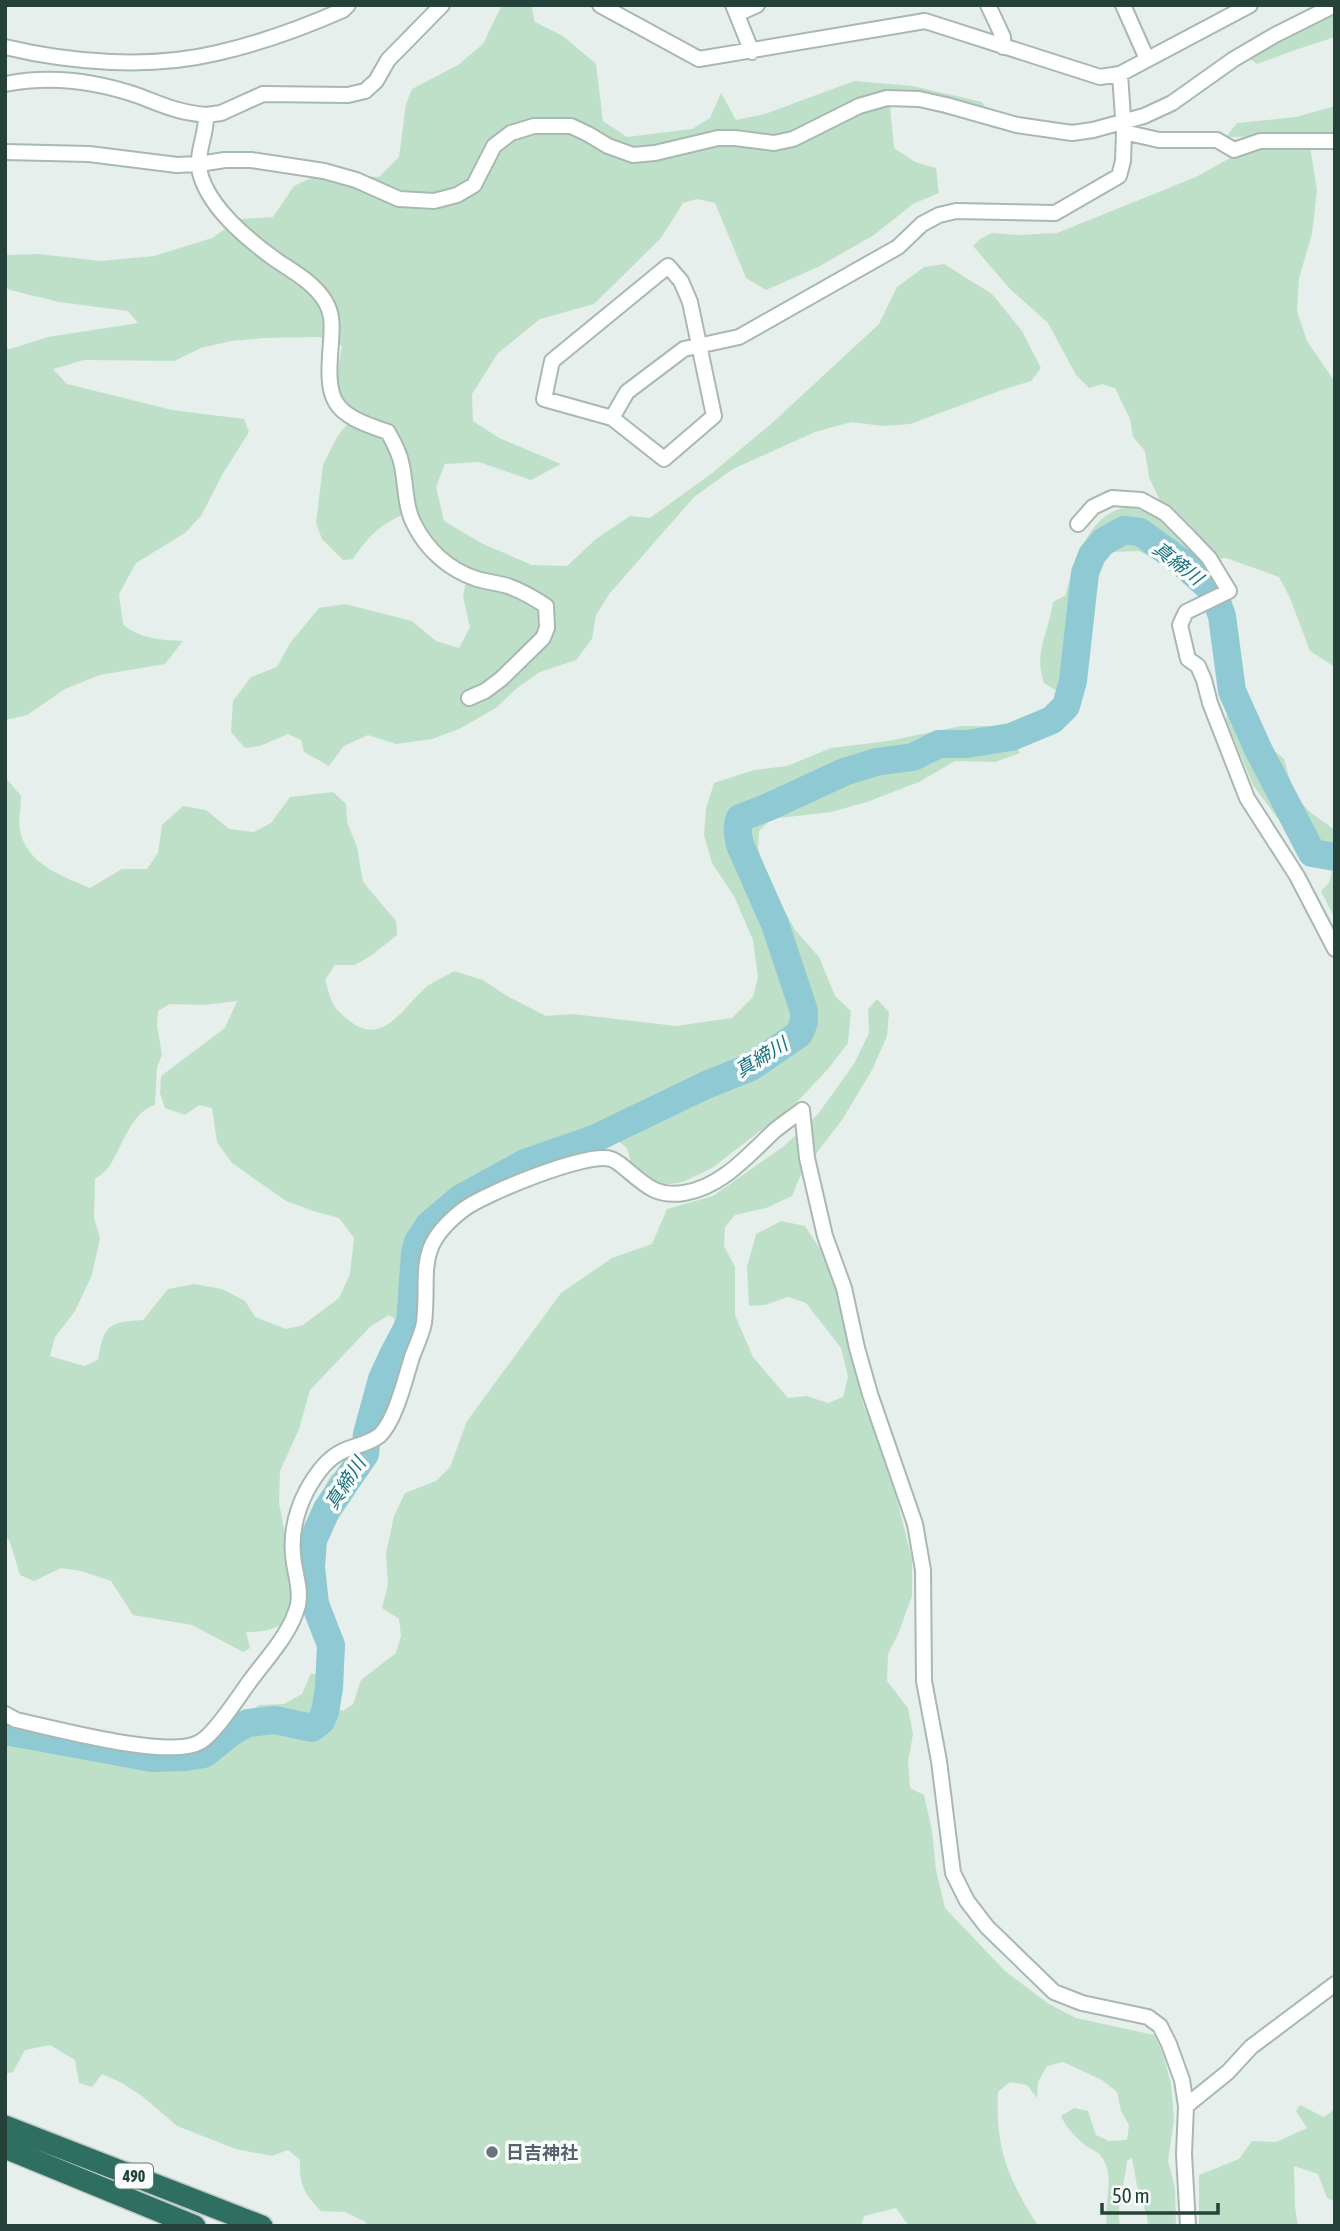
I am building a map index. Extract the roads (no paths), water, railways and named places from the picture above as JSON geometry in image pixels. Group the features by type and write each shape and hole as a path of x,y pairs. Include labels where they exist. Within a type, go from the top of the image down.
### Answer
{"highway":[{"name":"490","path":"5,2126 262,2226"},
{"name":"490","path":"5,2148 194,2226"}],"street":[{"path":"5,84 41,79 73,81 117,90 181,113 206,115 221,113 263,94 348,95 365,91 376,81 388,60 442,5"},
{"path":"600,5 699,59 925,21 1100,77 1120,74 1250,5"},
{"path":"751,52 735,10 757,5"},
{"path":"988,5 1003,37 1003,47"},
{"path":"1123,5 1147,59"},
{"path":"5,152 89,155 144,162 199,164 251,160 324,171 356,180 399,199 434,201 457,195 474,186 494,146 511,134 534,126 571,127 633,155 655,153 718,138 774,143 793,139 859,106 887,98 919,99 1017,125 1072,133 1123,127 1172,103 1275,34 1335,5"},
{"path":"5,47 36,54 90,60 156,61 228,51 289,33 344,7"},
{"path":"612,418 627,392 684,349 739,337 898,247 922,224 939,215 956,211 1055,213 1119,176 1123,161 1120,74"},
{"path":"206,115 207,125 199,164 202,182 222,212 265,252 314,286 326,303 333,322 329,371 333,399 339,409 352,419 388,432 402,465 412,523 436,557 456,571 508,586 530,595 546,606 547,628 543,638 501,680 469,698"},
{"path":"1123,127 1159,140 1217,141 1234,149 1260,141 1335,141"},
{"path":"668,266 681,281 696,328 698,346 714,416 664,458 612,418 544,399 552,361 668,266"},
{"path":"1078,524 1093,507 1112,498 1141,500 1165,513 1189,537 1209,558 1229,591 1186,612 1180,625 1188,659 1198,666 1204,680 1210,703 1247,798 1297,876 1335,949"},
{"path":"5,1714 16,1720 141,1746 184,1747 201,1742 262,1666 291,1624 299,1603 299,1586 293,1559 294,1523 306,1491 325,1463 382,1433 392,1416 424,1325 425,1265 430,1248 440,1233 466,1207 485,1197 587,1159 599,1157 617,1161 647,1187 660,1194 685,1193 708,1186 802,1110 807,1158 825,1236 844,1288 870,1394 915,1524 923,1570 924,1681 939,1761 953,1872 967,1901 987,1927 1054,1992 1082,2003 1148,2017 1160,2026 1182,2080 1186,2106 1184,2154 1188,2226"},
{"path":"1186,2106 1228,2072 1251,2047 1335,1984"}],"waterway":[{"name":"真締川","path":"5,1731 152,1758 186,1757 204,1754 248,1723 275,1720 312,1728 321,1721 329,1688 331,1645 315,1604 311,1567 313,1540 327,1509 365,1454 367,1434 382,1379 410,1323 415,1253 418,1242 429,1225 461,1198 525,1163 594,1139 706,1085 751,1067 799,1034 804,1022 804,1011 775,924 740,845 740,818 844,772 876,762 913,757 939,744 967,744 1011,737 1052,720 1066,706 1073,681 1085,573 1092,555 1103,542 1124,530 1140,532 1180,561 1210,588 1222,616 1232,691 1258,749 1312,853 1335,857"}],"place":[{"name":"日吉神社","path":"492,2152"}]}
